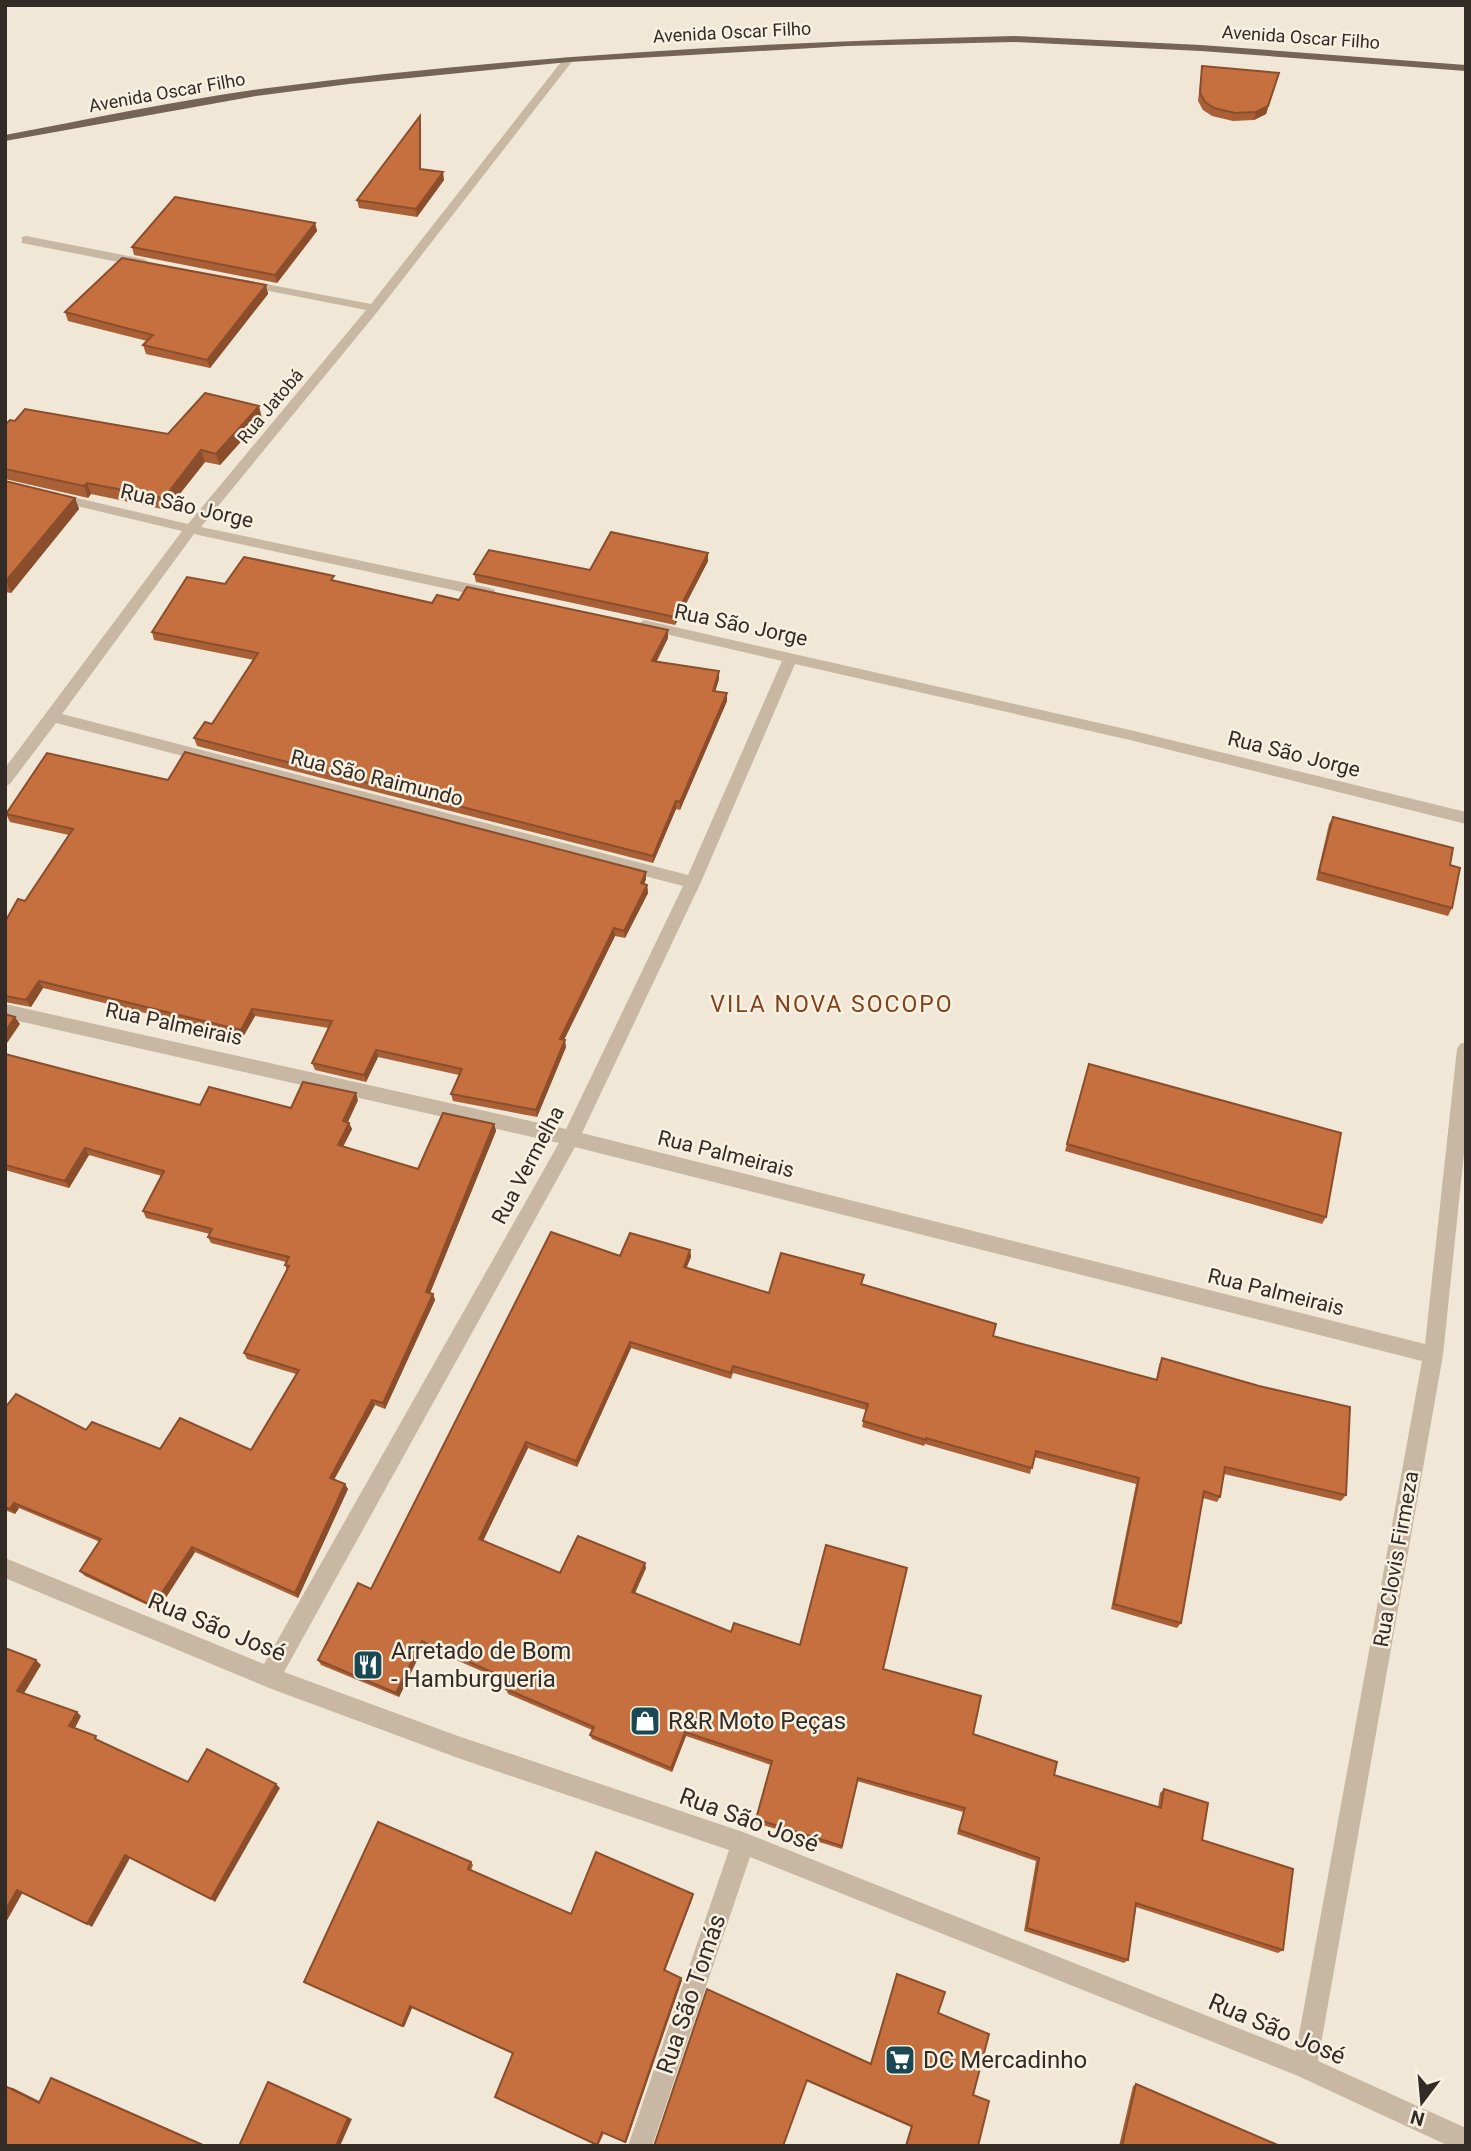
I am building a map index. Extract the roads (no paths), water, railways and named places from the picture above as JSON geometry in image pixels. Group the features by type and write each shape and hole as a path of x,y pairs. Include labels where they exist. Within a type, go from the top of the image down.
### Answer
{"main road":[{"name":"Avenida Oscar Filho","path":"5,138 257,93 569,59 847,43 1014,39 1201,48 1466,68"}],"street":[{"name":"Rua Jatobá","path":"5,780 191,529 374,308 569,59"},
{"path":"26,240 160,266"},
{"path":"227,279 374,308"},
{"name":"Rua São Jorge","path":"5,485 191,529 505,596"},
{"name":"Rua São Jorge","path":"628,622 791,657 1466,818"},
{"name":"Rua Vermelha","path":"269,1677 571,1138 693,881 791,657"},
{"name":"Rua São Raimundo","path":"51,716 693,881"},
{"name":"Rua Palmeirais","path":"5,1011 571,1138 1433,1355"},
{"name":"Rua Clovis Firmeza","path":"1306,2067 1433,1355 1466,1049"},
{"name":"Rua São José","path":"5,1569 269,1677 458,1747 743,1843 1306,2067 1466,2141"},
{"name":"Rua São Tomás","path":"640,2146 743,1843"}],"place":[{"name":"Arretado de Bom - Hamburgueria","path":"368,1665"},
{"name":"R&R Moto Peças","path":"645,1721"},
{"name":"DC Mercadinho","path":"900,2060"}],"district":[{"name":"VILA NOVA SOCOPO","path":"832,1004"}]}
